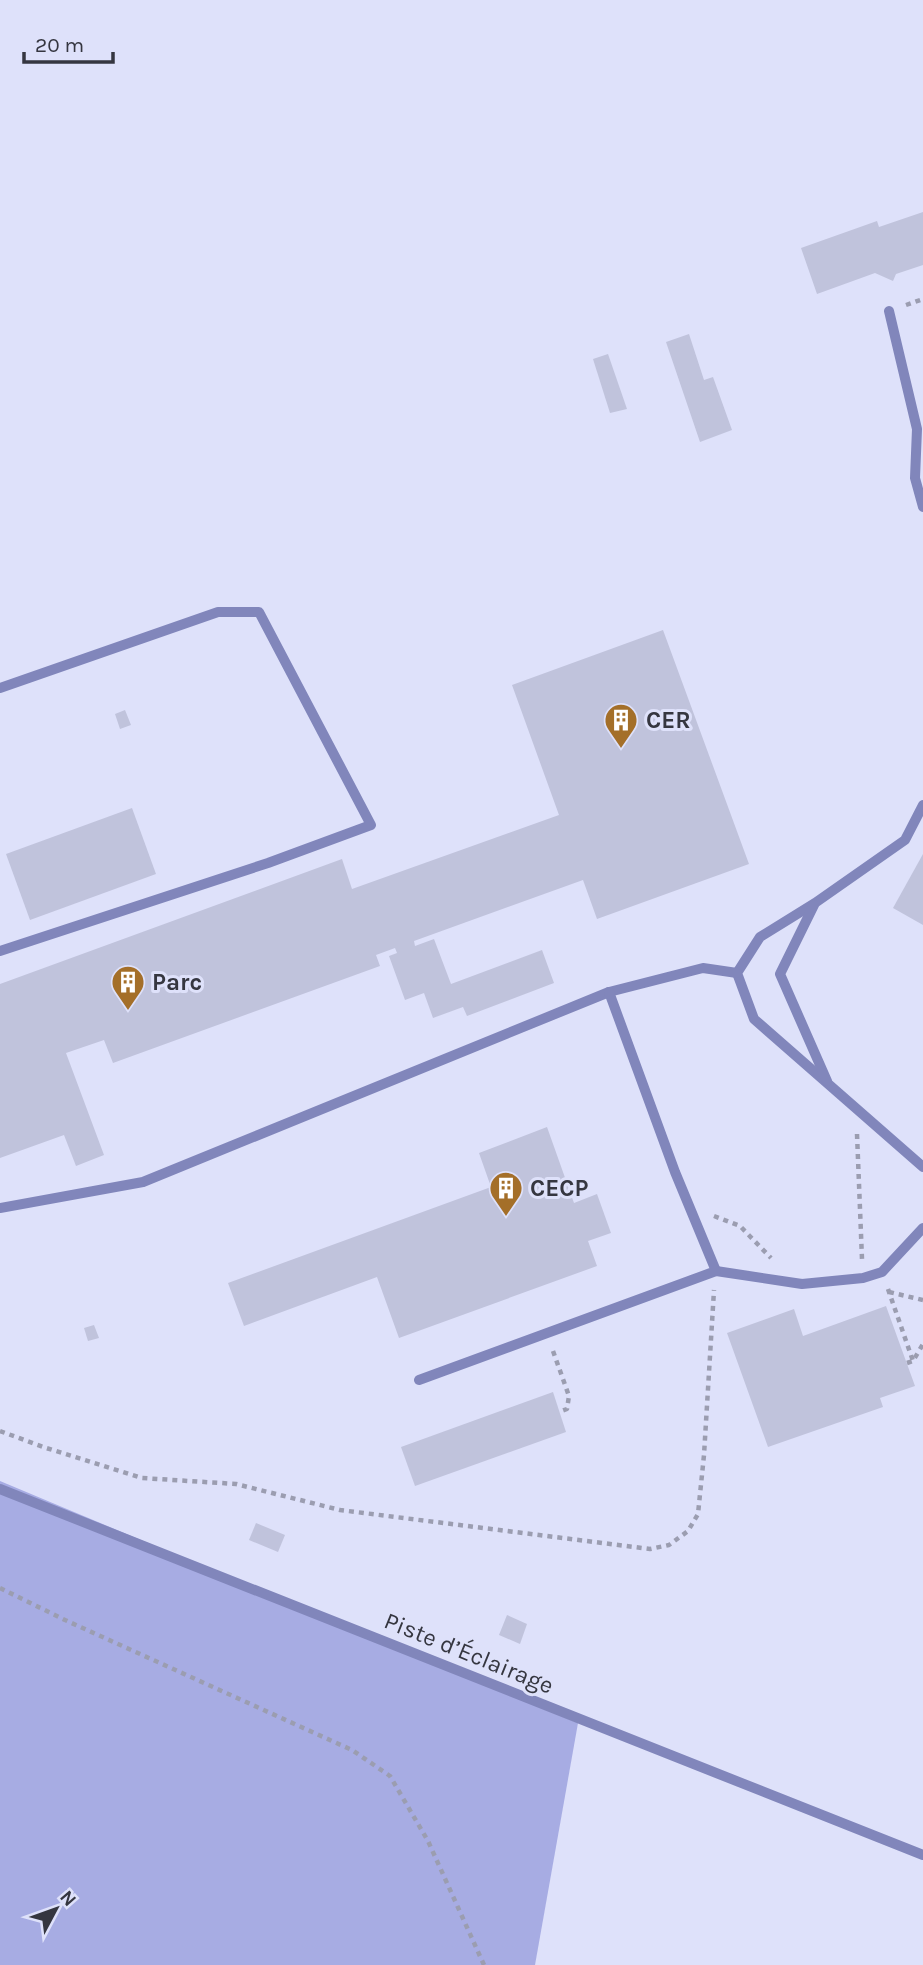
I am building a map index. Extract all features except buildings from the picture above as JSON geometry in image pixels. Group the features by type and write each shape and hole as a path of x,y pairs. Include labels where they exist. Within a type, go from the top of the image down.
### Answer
{"lane":[{"path":"889,312 920,428 915,478 923,507"},
{"path":"0,688 218,612 259,612 371,825 268,863 0,951"},
{"path":"737,972 760,937 815,904 905,840 923,806"},
{"path":"815,904 780,974 828,1084"},
{"path":"0,1208 143,1182 609,992 703,968 737,972"},
{"path":"737,972 754,1019 923,1167"},
{"path":"609,992 675,1172 716,1271"},
{"path":"419,1380 716,1271 802,1284 863,1278 882,1272 923,1228"},
{"name":"Piste d’Éclairage","path":"0,1489 923,1855"}],"path":[{"path":"856,1109 863,1278"},
{"path":"691,1207 740,1226 772,1260"},
{"path":"0,1431 142,1478 236,1484 340,1510 650,1549 669,1545 688,1531 698,1514 716,1271"},
{"path":"882,1272 914,1361"},
{"path":"889,1292 923,1300"},
{"path":"546,1333 569,1396 567,1409 559,1412"},
{"path":"907,1363 914,1361 923,1344"},
{"path":"0,1588 352,1750 390,1776 428,1841 484,1965"}],"shaded area":[{"path":"0,1481 578,1723 535,1965 0,1965"}],"place":[{"name":"CER","path":"621,750"},
{"name":"Parc","path":"128,1012"},
{"name":"CECP","path":"506,1218"}]}
